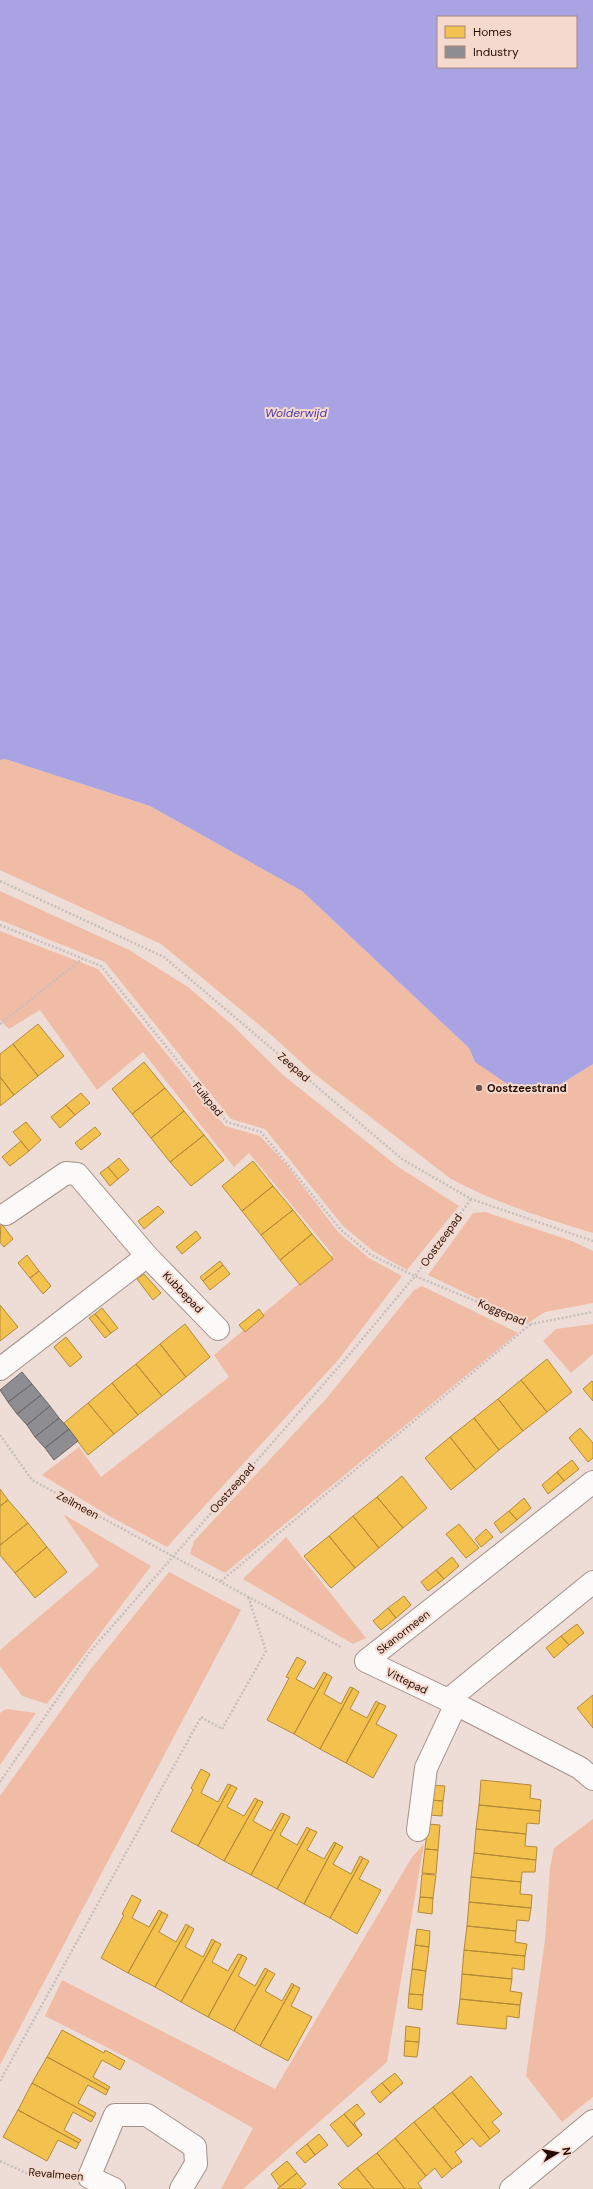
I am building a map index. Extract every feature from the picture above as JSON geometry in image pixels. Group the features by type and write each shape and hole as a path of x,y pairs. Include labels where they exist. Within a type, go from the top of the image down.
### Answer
{"street":[{"path":"0,1369 147,1256 78,1174 66,1173 6,1214"},
{"name":"Kubbepad","path":"147,1256 218,1328"},
{"name":"Skanormeen","path":"366,1661 593,1482"},
{"path":"418,1830 426,1768 452,1702 593,1582"},
{"name":"Vittepad","path":"366,1661 452,1702"},
{"path":"452,1702 580,1768 593,1779"},
{"name":"Revalmeen","path":"114,2189 89,2177 115,2115 147,2115 195,2147 196,2164 181,2189"},
{"path":"511,2189 593,2121"}],"path":[{"name":"Zeepad","path":"0,881 164,957 402,1160 471,1199 593,1241"},
{"name":"Fuikpad","path":"0,925 101,966 227,1122 262,1132 341,1230 371,1255 415,1276"},
{"path":"0,1024 82,958"},
{"name":"Oostzeepad","path":"0,1782 88,1654 350,1355 415,1276 471,1199"},
{"name":"Koggepad","path":"415,1276 531,1324 593,1312"},
{"path":"221,1581 531,1324"},
{"name":"Zeilmeen","path":"0,1435 32,1480 174,1555"},
{"name":"Skanormeen","path":"174,1555 366,1661"},
{"path":"0,2080 201,1717 222,1730 266,1651 248,1596"},
{"name":"Revalmeen","path":"0,2161 26,2173 89,2177"}],"shaded area":[{"path":"5,759 150,806 302,891 469,1048 475,1062 553,1089 593,1064 593,1233 538,1216 503,1203 451,1179 312,1072 269,1033 161,944 0,870 0,760"},
{"path":"0,891 129,950 188,987 230,1023 283,1075 397,1166 459,1206 407,1270 373,1251 343,1226 265,1129 231,1119 105,962 0,920"},
{"path":"0,931 98,969 225,1126 260,1136 285,1163 339,1233 369,1258 402,1276 339,1359 167,1547 111,1517 42,1475 79,1447 101,1477 229,1377 214,1355 333,1255 249,1153 234,1167 143,1052 97,1090 40,1010 9,1029 0,1020"},
{"path":"485,1212 572,1241 593,1251 593,1303 545,1312 528,1323 428,1275 473,1213"},
{"path":"422,1286 518,1333 225,1573 190,1554 194,1541 326,1399 414,1290"},
{"path":"593,1324 593,1354 571,1373 543,1341 556,1329"},
{"path":"63,1514 151,1566 47,1704 22,1696 0,1666 0,1650 99,1566"},
{"path":"286,1537 366,1638 353,1644 243,1579"},
{"path":"169,1572 241,1610 0,2065 0,1796 90,1670"},
{"path":"6,1709 36,1713 0,1765 0,1713"},
{"path":"593,1819 593,2097 562,2122 526,2076 545,1940 550,1868 554,1848"},
{"path":"424,1844 387,2062 243,2189 221,2189 253,2128 128,2058 45,2016 62,1980 275,2089 412,1857"}],"water":[{"name":"Wolderwijd","path":"0,0 593,0 593,1064 553,1089 536,1092 512,1087 475,1062 469,1048 302,891 150,806 5,759 0,760"}],"building: Homes":[{"path":"38,1024 64,1056 38,1076 13,1044"},
{"path":"13,1044 38,1076 14,1095 0,1077 0,1054"},
{"path":"144,1062 165,1088 132,1114 112,1089"},
{"path":"0,1077 14,1095 0,1106"},
{"path":"165,1088 184,1111 151,1138 132,1114"},
{"path":"81,1093 90,1103 75,1115 66,1105"},
{"path":"66,1105 75,1115 60,1128 51,1117"},
{"path":"184,1111 204,1135 170,1162 151,1138"},
{"path":"26,1122 41,1140 29,1151 13,1132"},
{"path":"95,1127 101,1134 81,1150 75,1143"},
{"path":"204,1135 224,1160 191,1186 170,1162"},
{"path":"21,1141 29,1151 10,1166 2,1157"},
{"path":"119,1158 129,1170 118,1179 108,1167"},
{"path":"253,1161 273,1186 242,1211 222,1186"},
{"path":"108,1167 118,1179 110,1186 100,1173"},
{"path":"273,1186 293,1210 261,1235 242,1211"},
{"path":"158,1206 164,1212 144,1229 138,1221"},
{"path":"293,1210 312,1234 280,1260 261,1235"},
{"path":"1,1223 13,1239 4,1247 0,1242"},
{"path":"196,1231 201,1238 182,1254 176,1247"},
{"path":"312,1234 333,1259 300,1285 280,1260"},
{"path":"27,1255 39,1271 30,1278 18,1263"},
{"path":"220,1261 223,1265 203,1281 200,1277"},
{"path":"223,1265 230,1274 210,1290 203,1281"},
{"path":"39,1271 51,1286 43,1294 30,1278"},
{"path":"144,1274 161,1293 153,1300 137,1279"},
{"path":"0,1305 18,1327 0,1341"},
{"path":"102,1308 118,1328 111,1333 95,1314"},
{"path":"259,1309 264,1316 245,1332 239,1325"},
{"path":"95,1314 111,1333 105,1338 89,1318"},
{"path":"185,1324 210,1357 186,1377 160,1344"},
{"path":"66,1337 82,1357 70,1367 54,1347"},
{"path":"160,1344 186,1377 162,1396 136,1364"},
{"path":"547,1359 572,1392 547,1412 521,1380"},
{"path":"136,1364 162,1396 138,1415 112,1383"},
{"path":"521,1380 547,1412 523,1431 498,1399"},
{"path":"592,1381 593,1382 593,1401 583,1389"},
{"path":"112,1383 138,1415 114,1434 88,1403"},
{"path":"498,1399 523,1431 499,1450 474,1418"},
{"path":"88,1403 114,1434 88,1455 64,1423"},
{"path":"474,1418 499,1450 476,1470 450,1437"},
{"path":"580,1428 593,1443 593,1458 588,1462 569,1438"},
{"path":"450,1437 476,1470 451,1490 425,1458"},
{"path":"572,1460 579,1469 564,1481 557,1472"},
{"path":"557,1472 564,1481 548,1494 542,1485"},
{"path":"402,1476 427,1508 403,1528 377,1497"},
{"path":"0,1489 8,1500 0,1506"},
{"path":"377,1497 403,1528 379,1548 353,1516"},
{"path":"524,1498 531,1508 517,1520 509,1511"},
{"path":"8,1500 28,1523 0,1545 0,1506"},
{"path":"509,1511 517,1520 501,1533 494,1523"},
{"path":"353,1516 379,1548 355,1568 329,1536"},
{"path":"28,1523 47,1547 15,1573 0,1555 0,1545"},
{"path":"459,1524 479,1548 466,1558 446,1534"},
{"path":"486,1529 493,1537 481,1547 475,1539"},
{"path":"329,1536 355,1568 331,1588 304,1556"},
{"path":"47,1547 67,1572 35,1598 15,1573"},
{"path":"452,1557 459,1566 444,1579 436,1570"},
{"path":"436,1570 444,1579 428,1591 421,1582"},
{"path":"404,1596 411,1605 396,1618 388,1608"},
{"path":"388,1608 396,1618 381,1630 373,1621"},
{"path":"577,1624 584,1633 569,1645 561,1636"},
{"path":"561,1636 569,1645 554,1658 546,1648"},
{"path":"297,1657 306,1662 296,1679 314,1689 324,1672 327,1674 294,1734 267,1720 289,1678 286,1677"},
{"path":"327,1674 332,1677 324,1694 341,1704 350,1687 353,1688 320,1749 294,1734"},
{"path":"353,1688 359,1692 350,1709 367,1718 376,1701 379,1703 346,1763 320,1749"},
{"path":"593,1695 593,1728 577,1708"},
{"path":"379,1703 386,1706 376,1724 397,1735 373,1778 346,1763"},
{"path":"201,1769 210,1774 201,1793 218,1802 228,1784 231,1785 198,1846 171,1831 193,1790 191,1788"},
{"path":"481,1780 531,1785 530,1798 541,1800 540,1811 479,1805"},
{"path":"231,1785 237,1788 227,1807 244,1816 255,1798 258,1800 224,1861 198,1846"},
{"path":"431,1785 445,1786 443,1801 430,1800"},
{"path":"258,1800 263,1802 253,1821 271,1831 281,1813 284,1814 251,1875 224,1861"},
{"path":"430,1800 443,1801 442,1816 429,1815"},
{"path":"479,1805 540,1811 539,1824 527,1823 526,1834 476,1829"},
{"path":"284,1814 290,1817 280,1835 297,1845 307,1827 310,1829 277,1889 251,1875"},
{"path":"428,1824 440,1825 438,1850 425,1849"},
{"path":"310,1829 317,1832 307,1850 324,1859 334,1842 336,1843 304,1904 277,1889"},
{"path":"476,1829 526,1834 525,1846 537,1847 536,1860 474,1853"},
{"path":"336,1843 343,1847 333,1864 351,1874 360,1856 363,1858 330,1918 304,1904"},
{"path":"425,1849 438,1850 436,1874 422,1873"},
{"path":"474,1853 536,1860 535,1872 522,1872 521,1882 471,1877"},
{"path":"363,1858 369,1861 359,1879 381,1890 357,1934 330,1918"},
{"path":"422,1874 436,1875 433,1898 420,1897"},
{"path":"471,1877 521,1882 520,1894 532,1895 531,1908 469,1902"},
{"path":"132,1895 141,1900 132,1918 149,1927 159,1910 162,1912 128,1973 101,1958 124,1915 122,1914"},
{"path":"420,1897 433,1898 432,1914 418,1912"},
{"path":"469,1902 531,1908 529,1921 517,1920 516,1931 467,1926"},
{"path":"162,1912 168,1915 159,1932 176,1942 186,1924 189,1926 155,1987 128,1973"},
{"path":"189,1926 194,1929 185,1947 203,1957 212,1939 215,1941 181,2002 155,1987"},
{"path":"467,1926 516,1931 515,1942 527,1944 525,1956 464,1950"},
{"path":"417,1929 430,1931 429,1947 415,1945"},
{"path":"215,1941 221,1944 212,1962 228,1971 238,1954 242,1955 208,2017 181,2002"},
{"path":"415,1945 429,1947 426,1971 412,1969"},
{"path":"464,1950 525,1956 524,1970 512,1968 512,1979 462,1974"},
{"path":"242,1955 247,1958 238,1976 255,1986 265,1968 268,1970 234,2031 208,2017"},
{"path":"412,1969 426,1971 423,1995 409,1994"},
{"path":"268,1970 275,1974 265,1991 282,2001 292,1983 294,1985 260,2046 234,2031"},
{"path":"462,1974 512,1979 510,1991 522,1993 520,2005 460,1999"},
{"path":"294,1985 300,1988 291,2006 312,2017 288,2061 260,2046"},
{"path":"409,1994 423,1995 422,2010 408,2008"},
{"path":"460,1999 520,2005 519,2018 507,2016 506,2029 457,2024"},
{"path":"406,2026 420,2028 419,2042 405,2041"},
{"path":"62,2030 104,2053 105,2050 125,2061 120,2070 102,2060 93,2077 110,2087 108,2090 47,2057"},
{"path":"405,2041 419,2042 417,2057 404,2056"},
{"path":"47,2057 108,2090 106,2095 88,2085 78,2103 96,2113 94,2117 32,2083"},
{"path":"395,2073 403,2083 391,2093 382,2083"},
{"path":"471,2076 502,2114 492,2122 500,2131 490,2139 452,2092"},
{"path":"32,2083 94,2117 91,2122 73,2112 64,2130 81,2140 79,2143 18,2110"},
{"path":"382,2083 391,2093 380,2103 371,2092"},
{"path":"452,2092 490,2139 480,2147 472,2138 464,2145 433,2107"},
{"path":"357,2104 365,2114 354,2123 362,2135 344,2114"},
{"path":"433,2107 464,2145 455,2152 462,2162 452,2169 414,2122"},
{"path":"18,2110 79,2143 76,2149 58,2140 47,2161 3,2137"},
{"path":"344,2114 362,2135 348,2147 330,2125"},
{"path":"414,2122 452,2169 442,2178 435,2168 426,2176 395,2138"},
{"path":"319,2134 328,2145 315,2155 307,2144"},
{"path":"395,2138 426,2176 418,2183 422,2189 405,2189 377,2153"},
{"path":"307,2144 315,2155 305,2163 296,2153"},
{"path":"377,2153 405,2189 374,2189 357,2168"},
{"path":"287,2161 297,2173 280,2187 271,2174"},
{"path":"357,2168 374,2189 343,2189 338,2184"},
{"path":"297,2173 306,2184 300,2189 277,2189"}],"building: Industry":[{"path":"22,1372 32,1384 8,1402 0,1390"},
{"path":"32,1384 41,1395 17,1414 8,1402"},
{"path":"41,1395 50,1406 27,1425 17,1414"},
{"path":"50,1406 59,1418 35,1437 27,1425"},
{"path":"59,1418 69,1429 45,1448 35,1437"},
{"path":"69,1429 78,1441 54,1460 45,1448"}],"place":[{"name":"Oostzeestrand","path":"479,1088"}]}
